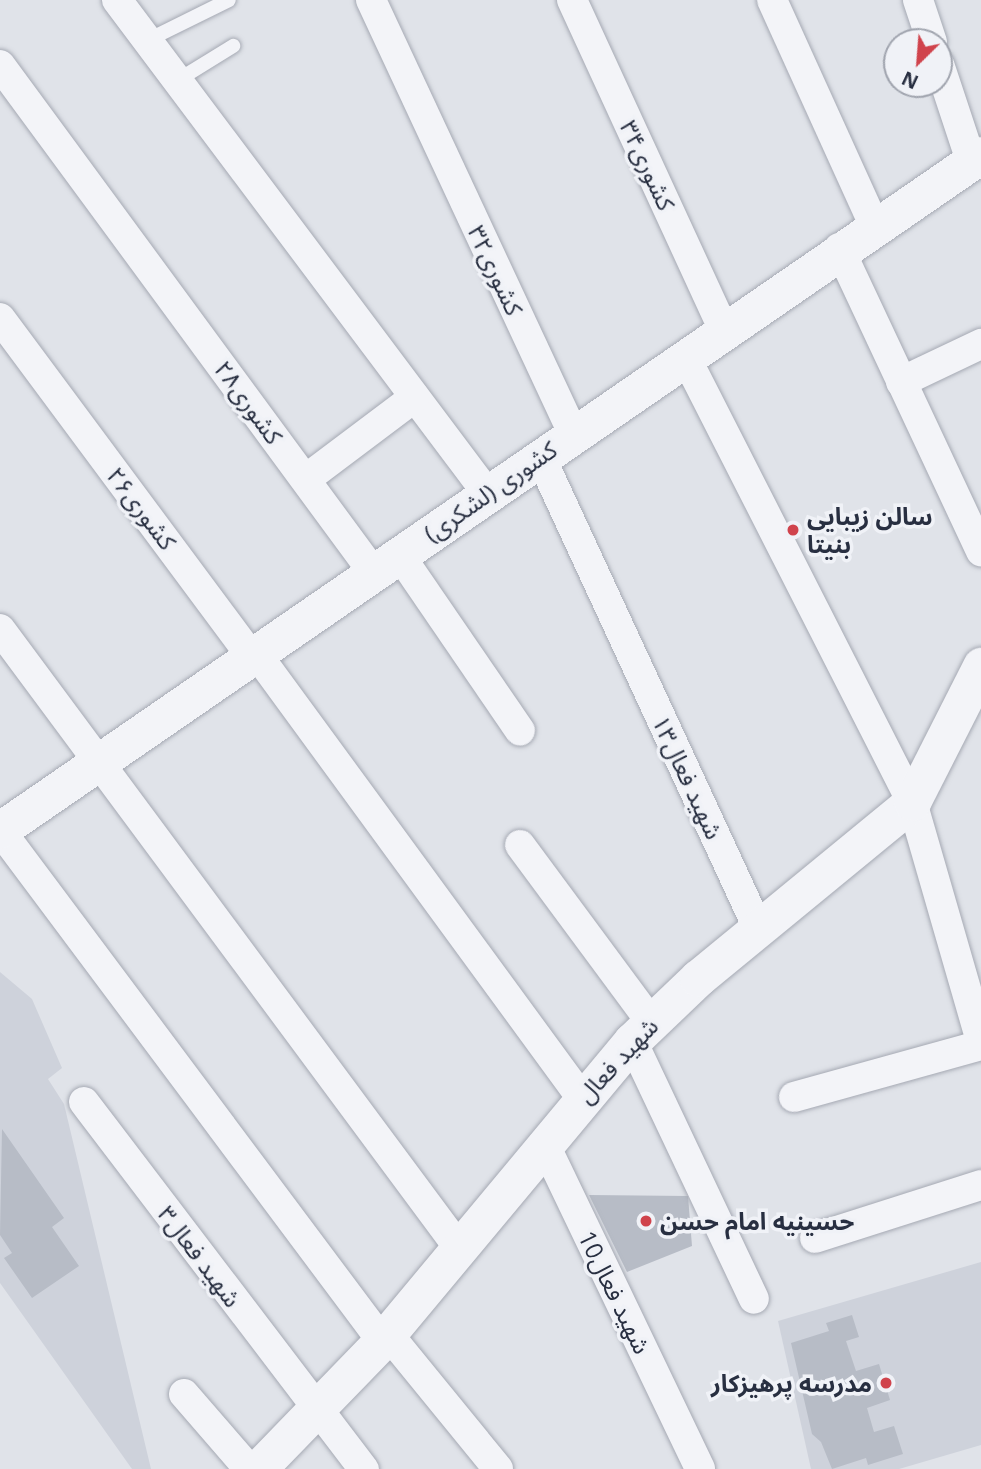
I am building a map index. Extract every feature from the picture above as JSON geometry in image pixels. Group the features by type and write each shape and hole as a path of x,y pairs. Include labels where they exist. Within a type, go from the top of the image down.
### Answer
{"street":[{"path":"117,0 487,493"},
{"name":"کشوری۳۲","path":"371,0 573,433"},
{"name":"کشوری۳۴","path":"572,0 723,329"},
{"path":"772,0 874,225"},
{"path":"918,0 927,28"},
{"name":"کشوری۲۸","path":"0,65 306,479 386,563 520,731"},
{"path":"952,98 975,156"},
{"name":"کشوری (لشکری)","path":"0,830 975,156"},
{"path":"839,248 981,551"},
{"name":"کشوری۲۶","path":"0,318 419,875 581,1097"},
{"path":"901,382 981,344"},
{"path":"685,356 912,802 981,1043 794,1097"},
{"path":"306,479 415,397"},
{"name":"شهید فعال۱۳","path":"540,456 758,928"},
{"path":"0,629 459,1248"},
{"name":"شهید فعال","path":"258,1469 385,1338 581,1097 641,1032 758,928 912,802 981,666"},
{"path":"0,830 191,1086 385,1338 498,1469"},
{"path":"520,845 641,1032 754,1299"},
{"name":"شهید فعال۳","path":"84,1102 364,1469"},
{"name":"10شهید فعال","path":"544,1143 700,1469"},
{"path":"815,1238 981,1185"},
{"path":"184,1394 249,1469"}],"lane":[{"path":"148,40 229,0"},
{"path":"178,80 233,46"}],"shaded area":[{"path":"0,972 32,999 62,1068 48,1079 64,1104 151,1469 132,1469 0,1283"},
{"name":"مدرسه پرهیزکار","path":"981,1262 981,1445 899,1469 811,1469 778,1321"}],"building":[{"path":"2,1129 64,1218 52,1227 79,1266 32,1298 4,1258 12,1253 0,1235"},
{"name":"حسینیه امام حسن","path":"589,1195 688,1196 692,1246 627,1272"},
{"path":"852,1315 859,1337 846,1341 856,1371 879,1364 890,1400 867,1408 874,1432 894,1426 903,1454 868,1465 866,1458 832,1469 821,1442 812,1434 791,1343 829,1331 826,1323"}],"place":[{"name":"سالن زیبایی بنیتا","path":"793,530"},
{"name":"حسینیه امام حسن","path":"646,1221"},
{"name":"مدرسه پرهیزکار","path":"886,1383"}]}
